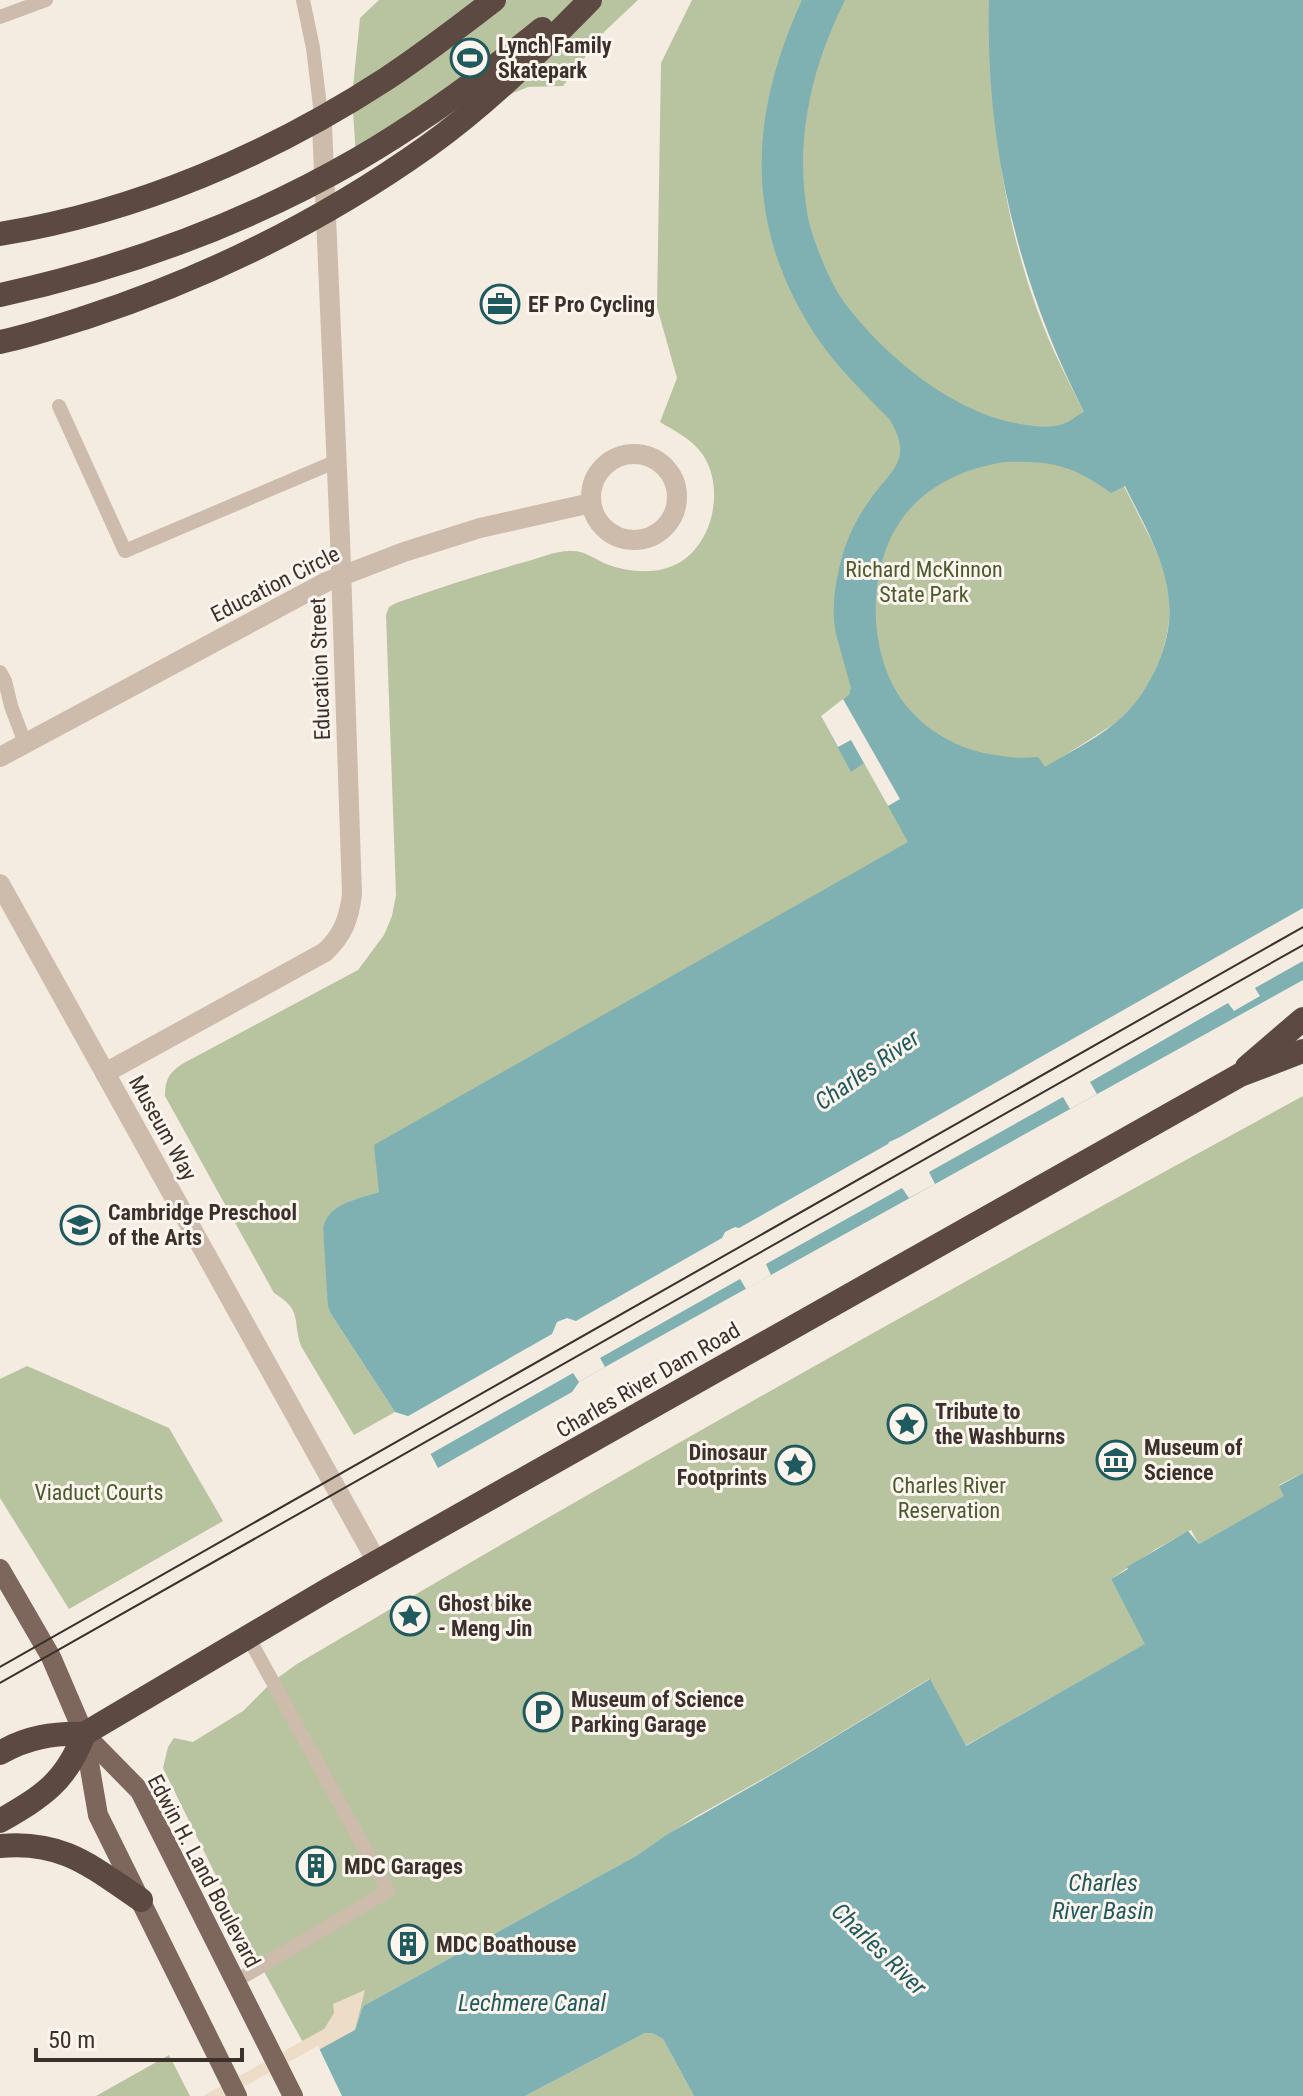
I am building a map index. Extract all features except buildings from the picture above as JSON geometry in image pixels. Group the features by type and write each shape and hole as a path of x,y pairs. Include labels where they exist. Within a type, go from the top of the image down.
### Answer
{"highway":[{"path":"0,234 100,211 191,179 255,151 344,105 386,79 494,0"},
{"path":"0,295 43,286 142,256 234,220 318,181 443,105 575,0"},
{"path":"0,342 109,310 177,284 234,259 333,208 429,145 476,108 590,0"},
{"name":"Charles River Dam Road","path":"1240,1075 1303,1019"},
{"name":"Charles River Dam Road","path":"84,1734 377,1562 1240,1075 1303,1051"},
{"path":"0,1753 40,1737 84,1734 72,1761 50,1789 0,1821"},
{"path":"0,1846 34,1845 70,1855 141,1900"}],"main road":[{"path":"0,1569 51,1657 84,1734 98,1815 237,2096"},
{"name":"Edwin H. Land Boulevard","path":"84,1734 140,1791 293,2096"}],"street":[{"name":"Education Street","path":"105,1073 325,952 338,940 348,918 352,894 322,125"},
{"path":"628,454 655,458 673,478 677,495 670,521 658,533 644,539 616,537 604,529 591,503 591,490 604,466 628,454"},
{"name":"Education Circle","path":"0,757 296,596 341,576 480,528 591,503"},
{"name":"Museum Way","path":"0,884 377,1562"}],"lane":[{"path":"0,17 46,0"},
{"path":"0,243 322,125 313,48 303,0"},
{"path":"59,406 125,551 337,461"},
{"path":"0,672 25,743"},
{"path":"236,1981 388,1891 248,1637"}],"green space":[{"name":"Lynch Family Skatepark","path":"379,0 638,0 605,31 563,86 528,87 356,156 352,97 360,18"},
{"name":"Richard McKinnon State Park","path":"692,0 989,0 998,141 1014,233 1042,323 1061,366 1163,567 1169,596 1164,646 1143,692 1110,726 379,1192 345,1203 331,1213 323,1228 331,1314 395,1412 354,1435 301,1346 293,1311 274,1293 165,1096 166,1086 171,1074 182,1064 358,970 384,935 396,895 386,615 389,607 460,581 560,552 581,552 606,564 629,570 660,570 682,561 695,550 704,536 714,503 710,470 694,445 660,422 677,378 657,307 661,63"},
{"name":"Charles River Reservation","path":"1303,1096 1303,1473 1279,1485 1285,1496 1199,1544 1191,1530 1111,1579 1146,1644 965,1746 929,1679 695,1817 636,1856 363,2006 355,2030 310,2055 256,1957 163,1768 168,1747 174,1738 193,1742 243,1711 272,1682 297,1664 547,1518"},
{"name":"Viaduct Courts","path":"27,1366 169,1428 223,1521 69,1609 0,1498 0,1379"},
{"path":"645,2033 663,2039 694,2096 525,2096"},
{"path":"169,2055 190,2096 96,2096"}],"shaded area":[{"path":"365,1990 355,2030 235,2096 203,2096 324,2029 334,2013 333,2004"}],"water":[{"name":"Charles River","path":"802,0 845,0 815,79 808,106 803,161 810,227 828,273 844,302 901,363 949,397 1000,419 1050,427 1066,423 1084,412 1041,313 1010,212 993,108 989,0 1303,0 1303,980 605,1367 579,1382 572,1392 438,1468 411,1417 395,1412 328,1306 323,1228 337,1207 379,1192 374,1145 908,842 864,763 851,772 821,716 849,695 851,688 834,616 835,588 843,553 861,514 897,464 900,445 890,420 820,342 795,300 777,259 766,217 762,174 763,132 771,88","holes":["1021,462 1049,464 1073,471 1111,493 1125,486 1156,551 1168,594 1166,641 1154,673 1138,699 1105,731 1045,767 1038,757 1007,757 967,748 936,733 918,718 896,690 885,668 876,617 881,565 889,541 911,508 934,488 961,474 990,465"]},
{"name":"Charles River Basin","path":"1303,1473 1303,2096 694,2096 663,2039 645,2033 525,2096 235,2096 355,2030 363,2006 636,1856 930,1679 966,1746 1145,1644 1111,1579 1188,1531 1199,1544 1284,1496 1279,1486"}],"pier":[{"path":"843,699 900,799 888,806 851,740 838,747 821,716"},
{"path":"1303,908 1303,961 1255,988 1260,996 1234,1011 1228,1003 1090,1082 1097,1094 1070,1109 1063,1097 929,1172 935,1184 909,1198 902,1188 766,1264 771,1275 746,1289 740,1279 600,1358 605,1367 579,1382 573,1373 427,1456 408,1420 403,1419 552,1334 557,1322 567,1318 576,1321 722,1238 725,1232 739,1228"},
{"path":"318,2046 342,2096 231,2096 234,2092"}],"tram line":[{"path":"0,1667 1303,927"},
{"path":"0,1683 1303,945"}],"place":[{"name":"Lynch Family Skatepark","path":"470,58"},
{"name":"EF Pro Cycling","path":"500,304"},
{"name":"Cambridge Preschool of the Arts","path":"80,1225"},
{"name":"Tribute to the Washburns","path":"907,1424"},
{"name":"Museum of Science","path":"1116,1460"},
{"name":"Dinosaur Footprints","path":"795,1465"},
{"name":"Ghost bike - Meng Jin","path":"410,1616"},
{"name":"Museum of Science Parking Garage","path":"543,1712"},
{"name":"MDC Garages","path":"316,1866"},
{"name":"MDC Boathouse","path":"408,1944"}],"water label":[{"name":"Lechmere Canal","path":"532,2003"}]}
